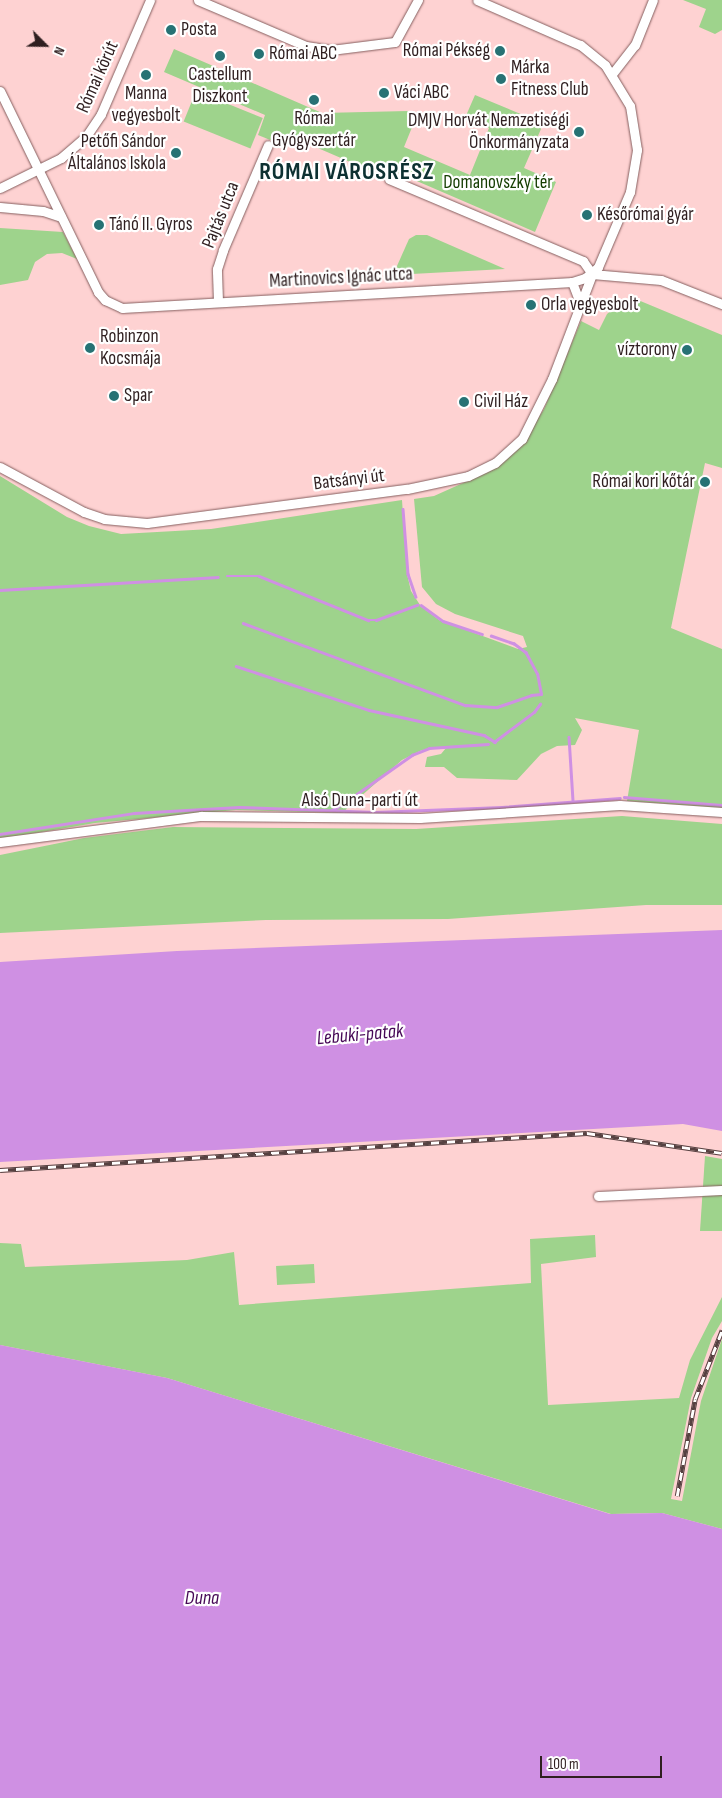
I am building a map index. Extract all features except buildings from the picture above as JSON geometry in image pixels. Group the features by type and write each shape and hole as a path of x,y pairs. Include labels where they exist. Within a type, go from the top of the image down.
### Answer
{"street":[{"name":"Római körút","path":"0,188 70,153 94,127 150,0"},
{"path":"198,0 306,46 331,50 395,42 418,0"},
{"path":"389,179 583,261 592,274 626,203 637,150 630,106 612,74 580,45 477,0"},
{"path":"612,74 635,45 653,0"},
{"path":"0,91 37,171 61,217"},
{"path":"0,114 11,115"},
{"name":"Pajtás utca","path":"218,301 217,269 222,250 268,145"},
{"path":"0,207 42,211 61,217"},
{"name":"Martinovics Ignác utca","path":"61,217 98,292 113,305 128,308 218,301 572,282 592,274 660,280 722,304"},
{"name":"Batsányi út","path":"0,467 84,512 123,522 147,523 450,481 494,463 522,439 581,306 592,274"},
{"path":"572,282 581,306"},
{"name":"Alsó Duna-parti út","path":"0,842 201,816 411,818 620,806 722,812"},
{"path":"598,1196 722,1190"}],"green space":[{"path":"683,0 722,0 722,30 715,34 699,27 706,9"},
{"name":"Domanovszky tér","path":"174,49 322,113 408,111 417,115 404,147 470,175 489,128 465,118 475,95 535,120 541,129 524,168 556,182 535,232 375,163 371,171 290,136 285,146 258,135 265,115 164,72"},
{"path":"196,91 263,118 250,149 184,122"},
{"path":"0,228 63,232 77,259 62,253 47,254 35,262 28,280 0,285"},
{"path":"416,235 427,235 505,269 393,275 409,239"},
{"path":"638,300 722,335 722,468 705,463 671,628 722,649 722,808 627,801 639,730 575,718 582,730 575,745 557,746 541,754 517,780 457,778 444,767 425,767 427,757 441,754 446,748 422,750 402,760 342,813 236,810 95,823 0,839 0,476 67,517 89,526 121,534 211,529 402,500 407,574 411,591 420,605 439,620 518,649 527,647 523,636 455,614 436,604 422,587 414,499 434,496 492,470 522,444 544,409 581,321 599,330 607,314 617,306"},
{"path":"622,816 722,824 722,905 646,905 448,919 266,920 0,933 0,855 84,838 173,827 416,829"},
{"path":"705,1156 722,1159 722,1231 700,1231"},
{"path":"595,1235 596,1257 541,1264 548,1405 679,1398 690,1360 722,1297 722,1321 712,1338 691,1398 671,1499 682,1501 701,1401 722,1339 722,1529 662,1513 611,1514 167,1378 0,1345 0,1243 21,1244 25,1267 187,1260 234,1252 239,1305 531,1283 530,1239"},
{"path":"314,1264 315,1283 277,1285 276,1266"}],"water":[{"name":"Lebuki-patak","path":"722,930 722,1131 683,1124 0,1162 0,962 177,951"},
{"name":"Duna","path":"0,1345 167,1378 610,1514 662,1513 722,1529 722,1798 0,1798"}],"waterway":[{"path":"403,509 408,574 416,597"},
{"path":"227,576 259,576 368,620 376,620 417,605"},
{"path":"0,590 218,577"},
{"path":"421,605 443,621 482,634"},
{"path":"243,623 465,705 497,707 531,695 541,694 537,674 526,653 514,644 491,636"},
{"path":"236,666 369,710 484,735 495,742"},
{"path":"494,742 534,712 540,704"},
{"path":"569,737 573,801"},
{"path":"351,798 412,755 429,748 488,744"},
{"path":"624,797 722,805"},
{"path":"0,834 134,813 239,807 375,812 502,807 620,798"},
{"path":"332,810 344,803"}],"railway":[{"path":"0,1170 587,1133 722,1153"},
{"path":"677,1496 695,1399 722,1330"}],"place":[{"name":"Posta","path":"171,30"},
{"name":"Római Pékség","path":"500,51"},
{"name":"Római ABC","path":"259,54"},
{"name":"Castellum Diszkont","path":"220,56"},
{"name":"Manna vegyesbolt","path":"146,75"},
{"name":"Márka Fitness Club","path":"501,79"},
{"name":"Váci ABC","path":"384,93"},
{"name":"Római Gyógyszertár","path":"314,100"},
{"name":"DMJV Horvát Nemzetiségi Önkormányzata","path":"579,132"},
{"name":"Petőfi Sándor Általános Iskola","path":"176,153"},
{"name":"Későrómai gyár","path":"587,215"},
{"name":"Tánó II. Gyros","path":"99,225"},
{"name":"Orla vegyesbolt","path":"531,305"},
{"name":"Robinzon Kocsmája","path":"90,348"},
{"name":"víztorony","path":"687,350"},
{"name":"Spar","path":"114,396"},
{"name":"Civil Ház","path":"464,402"},
{"name":"Római kori kőtár","path":"705,482"}],"district":[{"name":"RÓMAI VÁROSRÉSZ","path":"347,172"}]}
